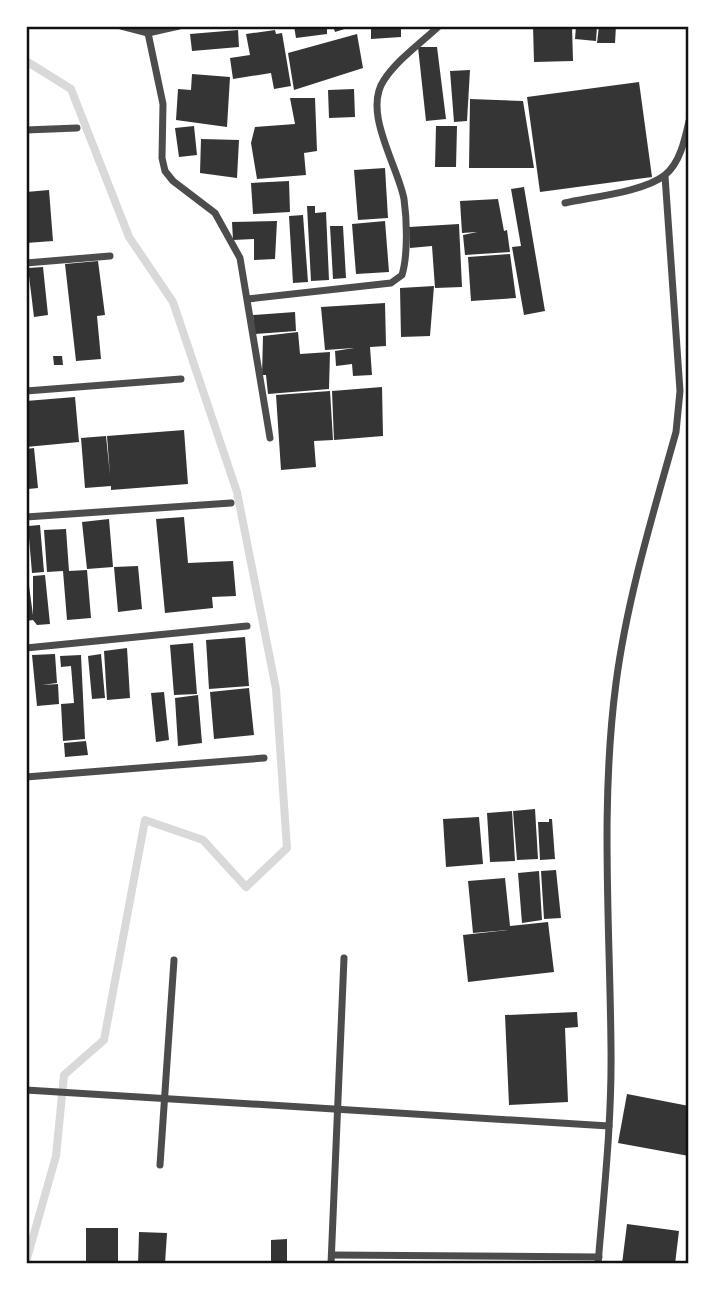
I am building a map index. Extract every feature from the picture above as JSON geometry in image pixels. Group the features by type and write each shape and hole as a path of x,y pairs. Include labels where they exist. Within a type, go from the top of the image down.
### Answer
{"street":[{"path":"121,26 148,33 179,26"},
{"path":"248,299 391,284 402,275 404,202 385,146 378,94 395,67 439,26"},
{"path":"148,33 163,104 162,158 165,171 173,181 215,213 240,258 270,438"},
{"path":"344,958 332,1259 599,1261 609,1126 611,1049 605,847 613,715 630,615 676,432 680,391 665,176 684,143 689,121"},
{"path":"26,130 77,128"},
{"path":"565,203 644,185 665,176"},
{"path":"26,263 110,256"},
{"path":"26,391 181,379"},
{"path":"26,517 231,503"},
{"path":"26,648 247,626"},
{"path":"26,777 264,758"},
{"path":"160,1165 162,1099 174,960"},
{"path":"26,1090 336,1107 609,1126"}],"building":[{"path":"294,26 327,26 327,34 296,38"},
{"path":"333,26 351,26 351,27 335,32"},
{"path":"371,26 401,26 401,37 371,39"},
{"path":"533,26 572,26 573,61 534,62"},
{"path":"576,26 597,26 596,41 575,39"},
{"path":"599,26 616,26 615,43 597,43"},
{"path":"238,30 239,47 192,51 190,34"},
{"path":"275,30 276,34 282,33 291,86 274,89 271,73 233,79 230,58 250,55 246,34"},
{"path":"357,34 363,68 294,90 288,53"},
{"path":"418,47 437,47 446,119 426,121"},
{"path":"470,70 467,121 454,122 450,71"},
{"path":"192,74 230,77 227,127 176,120 178,89 191,90"},
{"path":"639,82 652,177 540,192 527,97"},
{"path":"354,89 355,117 329,118 328,90"},
{"path":"290,98 315,98 317,151 304,153 306,175 257,179 251,143 255,127 295,124"},
{"path":"470,99 523,101 534,168 469,168"},
{"path":"194,126 197,155 179,157 175,128"},
{"path":"436,126 457,126 456,167 435,167"},
{"path":"201,139 239,140 237,178 200,173"},
{"path":"385,168 388,218 358,220 354,170"},
{"path":"289,181 290,212 253,214 251,183"},
{"path":"524,187 545,311 524,315 512,247 521,246 511,189"},
{"path":"49,190 53,241 26,243 26,192"},
{"path":"498,199 510,252 465,255 463,235 477,232 462,233 460,201"},
{"path":"307,206 315,206 315,213 326,212 329,280 311,281"},
{"path":"303,215 308,282 293,283 289,216"},
{"path":"277,221 275,259 254,260 254,239 233,240 232,222"},
{"path":"385,221 389,272 356,274 352,224"},
{"path":"459,224 462,287 435,288 432,246 410,248 409,227"},
{"path":"330,226 343,226 346,278 333,279"},
{"path":"510,254 516,298 471,301 468,257"},
{"path":"98,261 105,315 97,316 101,359 76,361 65,264"},
{"path":"43,267 48,315 34,317 28,268"},
{"path":"434,286 430,336 401,337 400,288"},
{"path":"385,303 386,346 370,347 372,375 353,376 352,364 336,366 335,351 354,348 325,350 321,307"},
{"path":"295,312 296,331 255,334 253,315"},
{"path":"298,332 300,354 330,352 329,389 268,394 266,375 262,375 263,336"},
{"path":"53,356 62,356 63,365 54,365"},
{"path":"382,387 383,436 334,440 332,391"},
{"path":"330,391 333,440 314,441 316,467 281,470 276,395"},
{"path":"75,397 79,442 26,447 26,401"},
{"path":"184,430 188,484 111,490 111,486 85,488 81,438 106,436 110,475 107,436"},
{"path":"34,448 38,488 28,489 26,449"},
{"path":"184,517 188,563 233,561 236,596 212,597 213,608 165,613 156,519"},
{"path":"109,519 113,567 87,569 82,522"},
{"path":"40,525 44,572 32,573 28,526"},
{"path":"66,529 69,571 87,570 91,618 67,620 63,571 47,572 44,530"},
{"path":"26,564 33,615 33,576 45,575 50,624 37,625 33,620 26,621"},
{"path":"138,566 142,609 118,612 114,567"},
{"path":"245,637 249,686 209,689 206,640"},
{"path":"193,643 197,694 174,695 170,645"},
{"path":"127,648 130,698 107,700 104,651"},
{"path":"55,654 57,683 42,685 58,684 59,704 37,706 32,655"},
{"path":"101,654 105,698 92,699 88,656"},
{"path":"81,655 85,739 63,741 61,704 74,703 71,666 61,667 60,656"},
{"path":"249,688 254,735 214,739 210,692"},
{"path":"164,692 169,740 156,742 151,693"},
{"path":"198,695 202,743 178,746 175,698"},
{"path":"86,741 88,755 65,757 64,743"},
{"path":"535,809 538,859 517,860 513,811"},
{"path":"512,811 515,861 490,862 487,813"},
{"path":"479,817 483,864 446,867 443,819"},
{"path":"549,819 552,819 555,859 540,860 538,822 549,822"},
{"path":"556,870 561,918 544,919 541,871"},
{"path":"539,871 542,920 522,923 518,873"},
{"path":"505,878 510,926 548,922 554,972 468,982 463,935 508,930 473,933 468,881"},
{"path":"577,1012 578,1027 565,1028 568,1102 509,1105 505,1015"},
{"path":"627,1094 689,1106 689,1156 618,1143"},
{"path":"627,1224 679,1231 675,1264 622,1264"},
{"path":"86,1228 118,1228 118,1264 86,1264"},
{"path":"139,1232 167,1233 165,1264 138,1264"},
{"path":"287,1239 287,1264 271,1264 271,1240"}],"waterway":[{"path":"26,61 71,89 129,237 173,302 237,492 276,689 287,848 246,887 203,840 145,820 104,1040 64,1075 56,1156 26,1262"}]}
